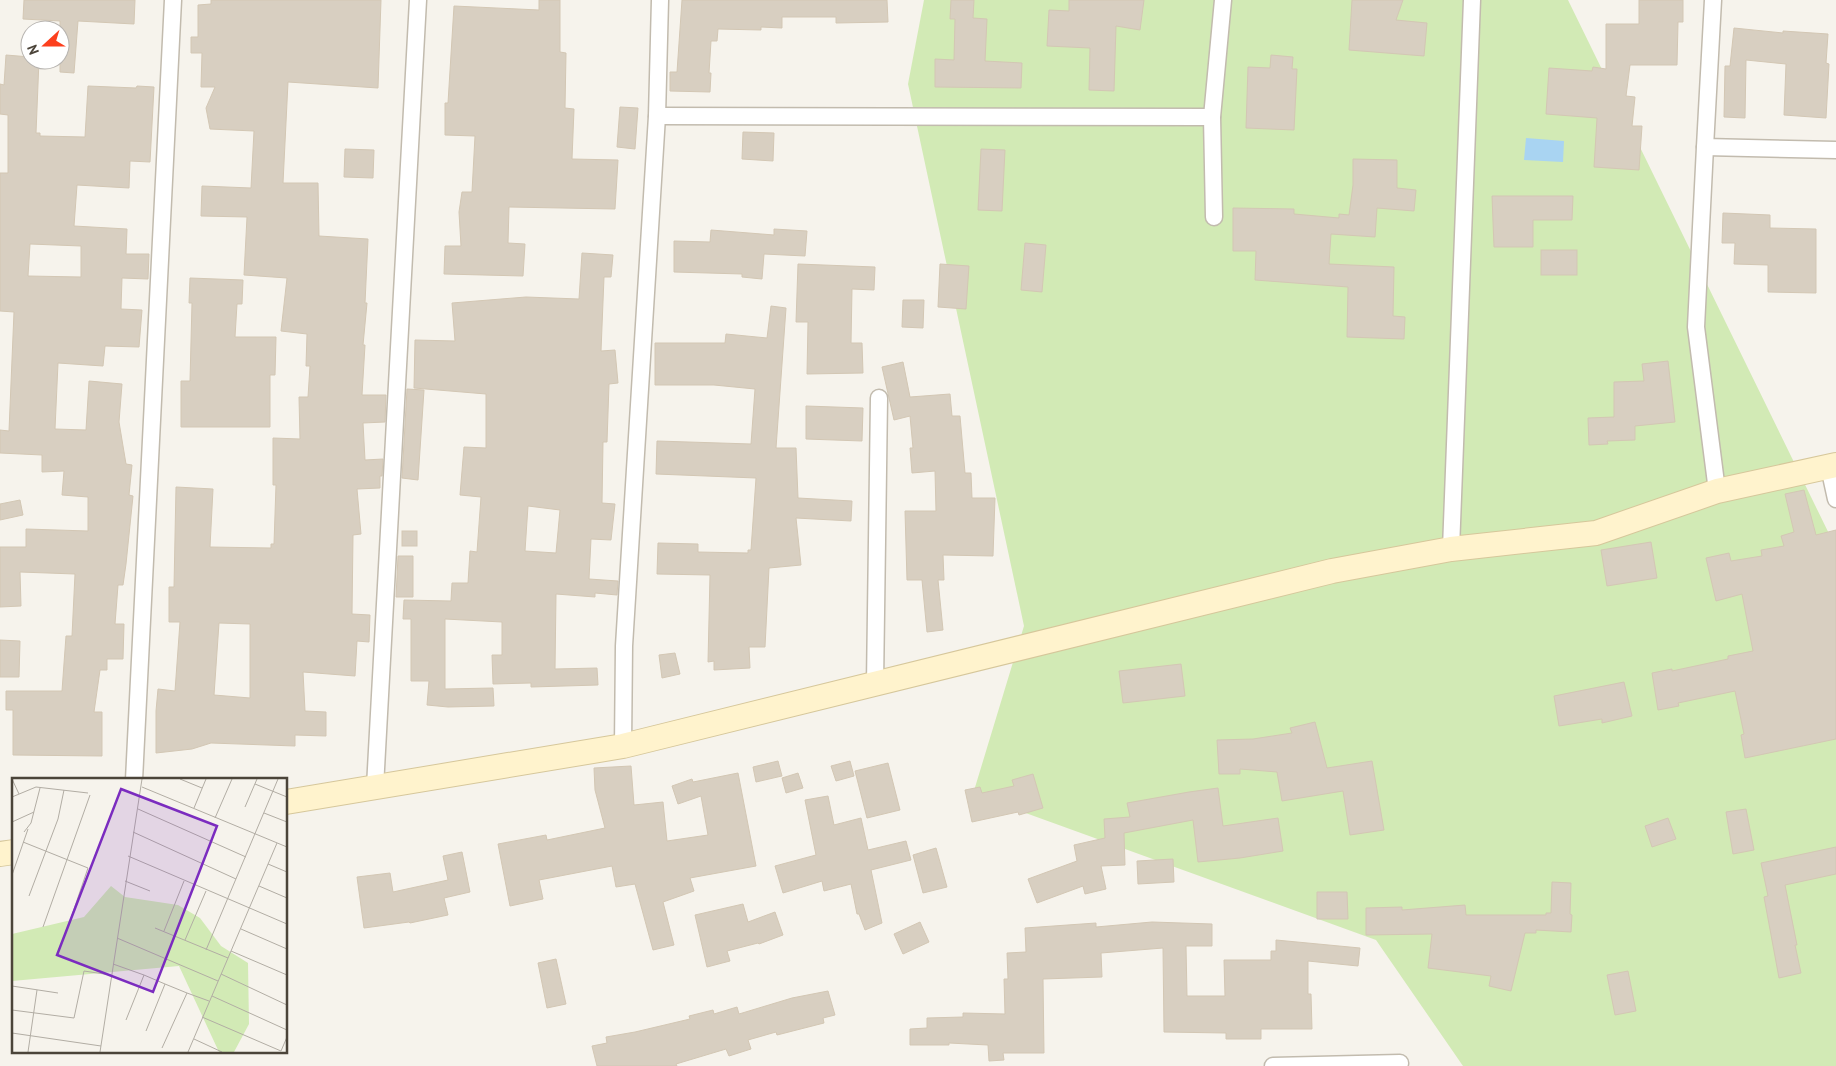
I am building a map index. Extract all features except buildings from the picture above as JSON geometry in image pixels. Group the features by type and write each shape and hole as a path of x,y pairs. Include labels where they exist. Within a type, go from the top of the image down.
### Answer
{"street":[{"path":"134,778 173,0"},
{"path":"375,787 418,0"},
{"path":"623,746 624,646 657,116 660,0"},
{"path":"1214,217 1212,116 1222,0"},
{"path":"1451,549 1472,0"},
{"path":"1713,0 1696,327 1717,491"},
{"path":"657,116 1212,116"},
{"path":"1706,147 1836,150"},
{"path":"875,684 879,398"},
{"path":"288,802 623,746 1332,571 1451,549 1596,533 1717,491 1832,466 1836,499"},
{"path":"1272,1066 1400,1063"}],"green space":[{"path":"924,0 1568,0 1836,548 1836,1066 1463,1066 1376,940 973,794 1024,626 908,84"}],"water":[{"path":"1526,138 1564,141 1563,162 1524,160"}]}
